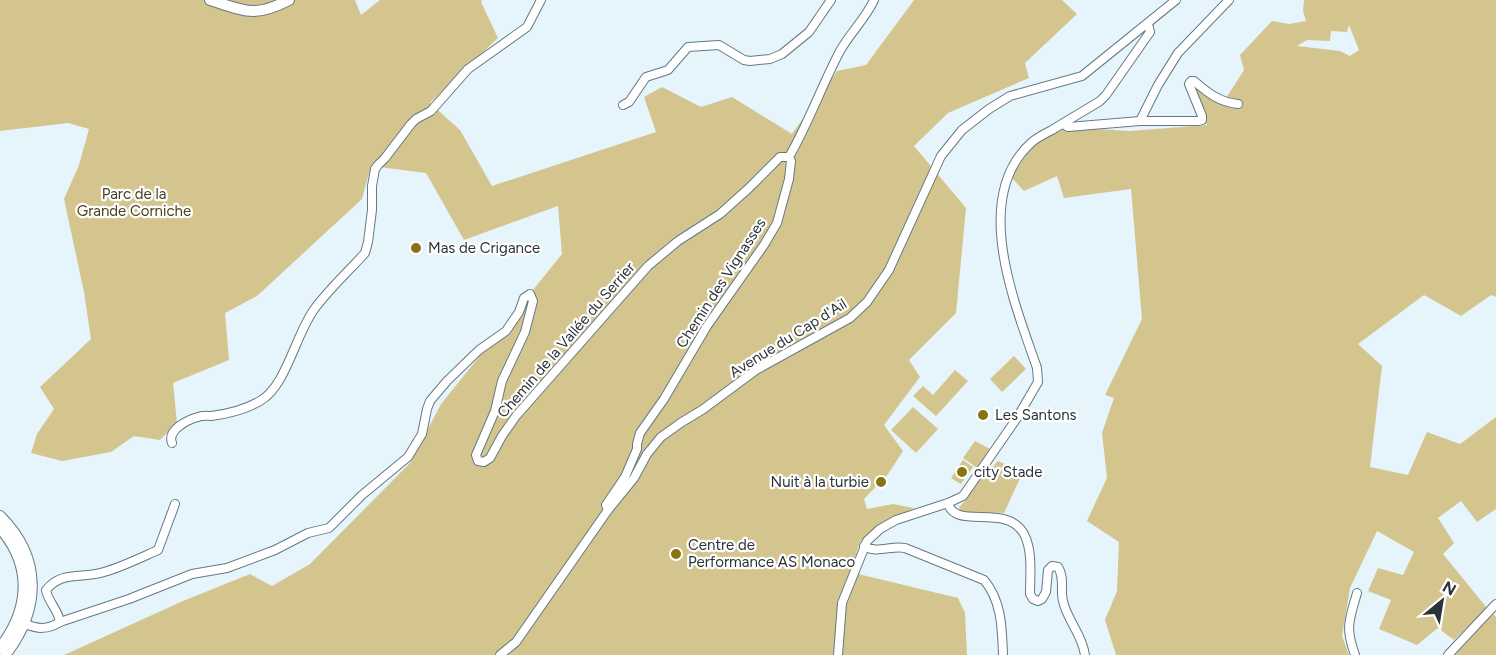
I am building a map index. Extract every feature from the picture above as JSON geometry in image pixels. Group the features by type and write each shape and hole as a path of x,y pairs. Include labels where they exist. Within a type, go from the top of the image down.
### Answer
{"main road":[{"path":"210,0 242,11 258,12 272,9 289,0"},
{"path":"0,516 21,541 31,570 32,592 24,625 5,655"},
{"path":"0,528 17,555 24,581 21,610 9,636 0,648"}],"street":[{"path":"172,443 173,431 188,421 200,416 210,416 247,407 271,394 285,371 295,343 314,309 365,253 372,210 375,169 411,124 431,111 468,69 527,27 541,0"},
{"path":"623,105 629,102 646,77 668,70 688,47 719,45 750,62 776,57 809,32 831,0"},
{"name":"Chemin des Vignasses","path":"608,510 606,505 625,477 638,449 640,433 664,399 707,326 777,224 789,179 791,161 789,157 806,127 840,51 874,0"},
{"name":"Avenue du Cap d'Ail","path":"500,655 516,642 661,437 720,398 756,370 850,318 867,302 888,270 941,156 968,126 989,108 1010,96 1082,76 1176,0"},
{"path":"1140,121 1158,85 1178,53 1229,0"},
{"path":"838,655 842,603 864,546 870,537 896,520 963,496 1017,418 1038,382 1037,368 1008,279 1001,235 1001,203 1005,182 1033,141 1100,101 1106,95 1150,32 1148,24"},
{"path":"1063,123 1068,127 1140,121 1202,120 1203,116 1190,90 1191,81 1222,102 1238,104"},
{"name":"Chemin de la Vallée du Serrier","path":"24,625 36,628 52,627 60,622 129,599 192,574 227,568 276,550 308,533 329,528 362,495 408,457 422,434 426,409 430,400 479,350 506,331 519,312 524,298 530,294 533,301 525,332 502,381 495,411 476,455 478,461 484,462 490,458 516,416 648,266 678,241 720,214 780,157 789,157"},
{"path":"638,449 647,454"},
{"path":"948,503 949,509 957,515 999,517 1018,527 1024,535 1029,550 1030,594 1033,599 1038,601 1042,599 1046,592 1048,570 1052,566 1058,567 1062,573 1062,600 1079,634 1085,655"},
{"path":"60,622 58,612 48,599 46,590 51,584 68,575 88,576 103,573 158,550 175,504"},
{"path":"864,546 876,550 892,547 905,548 984,580 992,589 999,610 1003,655"},
{"path":"1354,655 1348,636 1348,623 1357,593"},
{"path":"1448,655 1496,604"}],"green space":[{"name":"Parc de la Grande Corniche","path":"0,0 355,0 361,15 380,0 482,0 498,38 430,103 460,130 492,186 656,132 644,97 662,87 701,107 732,97 792,134 837,71 866,65 914,0 1062,0 1077,14 1025,63 1029,78 948,113 914,146 966,208 956,313 909,360 920,377 884,425 903,451 888,474 864,499 867,509 893,504 914,508 884,523 860,542 850,572 958,598 965,613 967,655 64,655 183,601 250,574 272,586 310,564 410,463 441,404 562,254 558,206 464,240 426,173 371,166 362,199 257,296 225,313 229,360 173,383 177,423 160,440 134,436 111,452 62,461 31,453 37,434 54,409 40,387 91,339 84,292 64,199 79,165 89,129 68,123 0,131"},
{"path":"1304,0 1496,0 1496,297 1491,295 1461,316 1424,295 1358,344 1382,366 1370,467 1408,475 1427,432 1460,444 1496,417 1496,509 1477,522 1461,501 1438,518 1454,543 1443,554 1487,608 1454,640 1438,628 1417,645 1379,629 1391,600 1368,591 1378,568 1403,575 1414,552 1377,531 1350,588 1342,636 1349,655 1116,655 1105,620 1117,591 1119,542 1087,521 1107,478 1102,433 1114,398 1105,395 1142,319 1131,189 1064,198 1057,176 1024,191 1011,177 1032,147 1060,127 1130,131 1207,125 1195,89 1223,103 1244,70 1240,55 1272,21 1289,24 1306,21 1303,11","holes":["1349,25 1359,50 1350,56 1340,51 1297,46 1307,40 1330,41 1331,31 1347,32"]},
{"path":"1014,356 1026,369 1002,392 990,379"},
{"path":"955,370 968,381 936,416 913,396 923,386 933,395"},
{"path":"913,407 938,429 916,453 891,430"},
{"path":"975,441 990,449 977,468 963,458"},
{"name":"city Stade","path":"963,460 973,467 961,484 951,478"},
{"path":"998,461 1023,472 1004,513 960,511 959,507 987,468 991,469"},
{"path":"1492,613 1496,617 1496,655 1455,655"}],"place":[{"name":"Mas de Crigance","path":"416,248"},
{"name":"Les Santons","path":"983,415"},
{"name":"city Stade","path":"962,472"},
{"name":"Nuit à la turbie","path":"881,482"},
{"name":"Centre de Performance AS Monaco","path":"676,554"}]}
